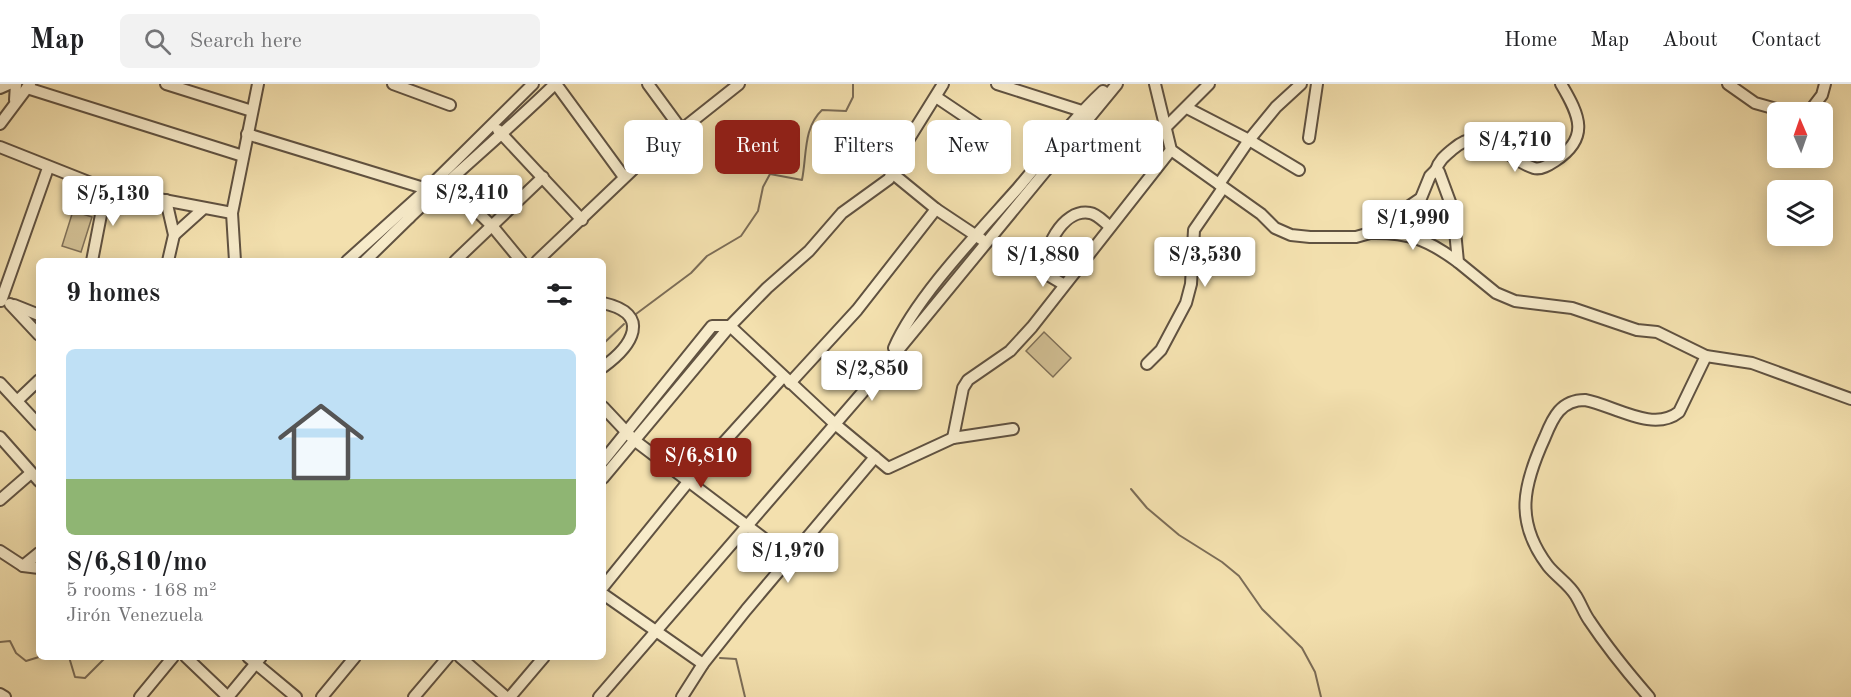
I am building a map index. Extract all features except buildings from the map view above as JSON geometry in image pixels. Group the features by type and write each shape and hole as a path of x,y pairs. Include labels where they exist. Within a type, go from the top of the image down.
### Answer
{"street":[{"path":"0,88 9,84"},
{"path":"166,84 252,111"},
{"path":"235,258 232,213 258,84"},
{"path":"393,84 450,105"},
{"path":"351,258 407,214 444,179 493,124 533,84"},
{"path":"377,256 427,189 503,135 555,84 624,177"},
{"path":"648,84 674,120"},
{"path":"693,120 739,84"},
{"path":"915,130 943,84"},
{"path":"997,84 1087,113"},
{"path":"1155,84 1164,129 1171,150 1261,214 1275,228 1291,235 1356,237 1370,233 1421,198 1430,176 1442,159 1460,143 1476,138 1488,141 1533,168 1547,166 1560,158 1574,147 1579,131 1576,113 1561,84"},
{"path":"1164,129 1209,84"},
{"path":"1148,364 1161,350 1186,303 1191,284 1194,230 1249,140 1276,107 1301,84"},
{"path":"1309,138 1317,84"},
{"path":"1728,84 1755,103 1767,106"},
{"path":"1818,102 1825,84"},
{"path":"0,122 24,85 243,156"},
{"path":"599,697 890,360 980,239 1087,113 1115,86"},
{"path":"936,97 970,120"},
{"path":"1187,108 1249,140 1299,170"},
{"path":"493,124 582,220"},
{"path":"247,134 427,189"},
{"path":"0,147 48,168 106,189 232,213"},
{"path":"953,438 963,388 968,380 1010,351 1171,150"},
{"path":"4,301 48,168"},
{"path":"1436,170 1439,172 1453,210 1458,262"},
{"path":"540,258 628,174"},
{"path":"606,474 730,327 767,288 809,251 842,213 889,179 892,174"},
{"path":"893,174 936,209 980,239"},
{"path":"458,258 543,177"},
{"path":"444,179 493,227 519,258"},
{"path":"93,258 106,189"},
{"path":"166,200 174,235 169,258"},
{"path":"174,235 204,208"},
{"path":"606,583 688,482 857,310 936,209"},
{"path":"1063,284 1046,274 1044,264 1047,250 1069,218 1075,214 1091,213 1109,226"},
{"path":"1370,233 1411,235 1443,250 1496,293 1515,301 1572,308 1637,330 1657,332 1706,356 1762,366 1851,399"},
{"path":"4,301 36,314"},
{"path":"4,301 36,332"},
{"path":"606,304 617,306 629,314 633,321 633,332 621,354 606,365"},
{"path":"606,457 712,326 730,327 835,424 886,467 892,467 953,438 1013,429"},
{"path":"1643,696 1595,629 1575,594 1550,569 1533,543 1525,517 1526,500 1535,457 1561,407 1574,400 1585,400 1654,421 1673,417 1679,412 1706,356"},
{"path":"0,383 36,422"},
{"path":"17,401 36,383"},
{"path":"606,410 634,440 791,559"},
{"path":"0,439 35,477 0,500"},
{"path":"682,697 703,664 875,458"},
{"path":"0,551 23,566 36,568"},
{"path":"23,566 36,555"},
{"path":"606,596 703,664"},
{"path":"140,697 171,660"},
{"path":"189,660 228,697 254,660"},
{"path":"256,660 296,697"},
{"path":"322,697 353,660"},
{"path":"414,697 445,660"},
{"path":"464,660 508,697 541,660"},
{"path":"0,694 5,697"}],"shaded area":[{"path":"73,211 92,217 81,252 62,246"},
{"path":"1044,332 1071,358 1053,377 1026,351"}],"waterway":[{"path":"636,314 691,273 707,256 741,236 758,211 763,187 770,174 802,180 807,142 816,117 822,110 846,111 853,97 853,84"},
{"path":"606,341 624,324"},
{"path":"1131,489 1147,508 1179,535 1222,562 1239,576 1262,609 1302,648 1315,672 1321,697"},
{"path":"0,642 10,641 16,653 26,661 36,658"},
{"path":"720,658 736,659 745,697"},
{"path":"70,660 75,677 85,678 103,660"}]}
